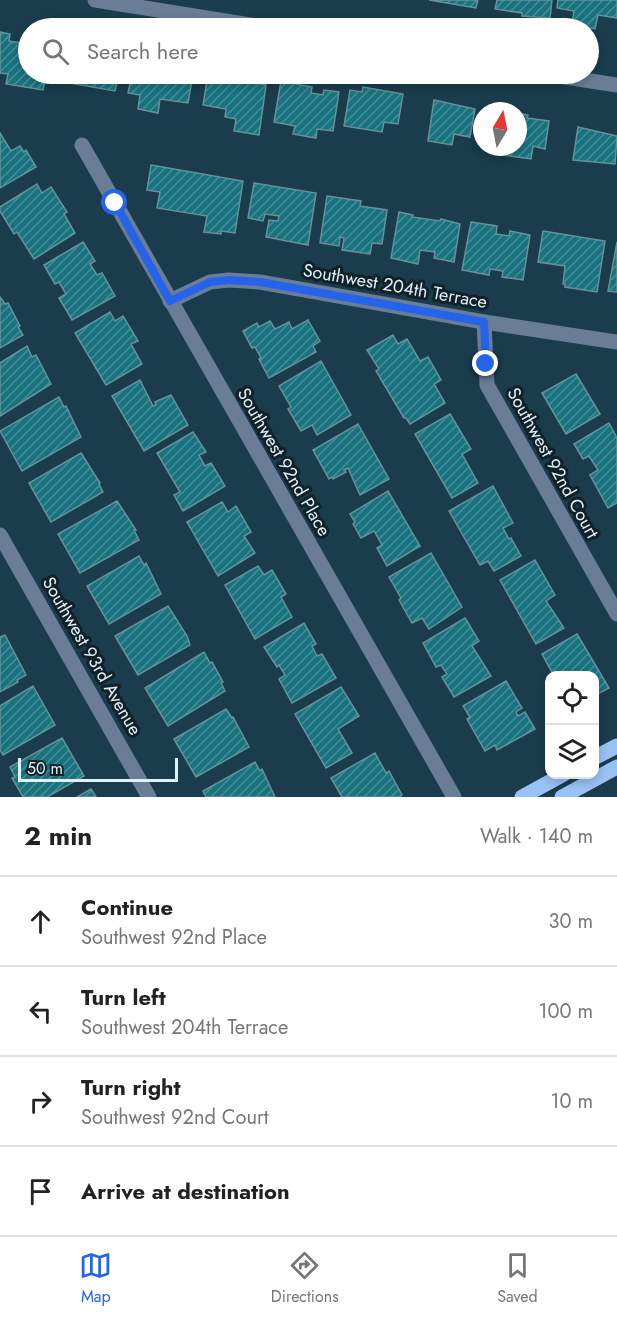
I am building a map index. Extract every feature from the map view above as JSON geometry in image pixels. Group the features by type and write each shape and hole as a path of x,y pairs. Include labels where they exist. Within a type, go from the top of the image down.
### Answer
{"main road":[{"path":"599,755 617,746"},
{"path":"562,797 617,767"},
{"path":"522,797 555,779"}],"street":[{"path":"95,0 208,18"},
{"path":"599,82 617,85"},
{"name":"Southwest 92nd Place","path":"82,145 454,797"},
{"name":"Southwest 204th Terrace","path":"170,301 210,282 260,282 484,322 617,342"},
{"name":"Southwest 92nd Court","path":"484,322 487,385 617,614"},
{"name":"Southwest 93rd Avenue","path":"0,535 149,797"}],"building":[{"path":"429,0 478,0 476,8"},
{"path":"497,0 552,0 550,18 522,16 522,13 495,9"},
{"path":"558,0 617,0 617,18 598,15 597,18 573,18 574,11 557,8"},
{"path":"0,32 10,34 9,41 18,42 18,84 44,84 43,90 6,84 8,74 0,73"},
{"path":"74,84 117,84 115,91"},
{"path":"130,84 191,84 188,103 160,99 158,113 138,109 140,95 128,93"},
{"path":"206,84 266,85 259,135 234,131 236,119 225,117 226,109 203,105"},
{"path":"280,84 312,87 311,93 323,95 324,90 339,92 333,131 317,129 316,138 293,134 295,126 274,122"},
{"path":"363,87 403,94 398,124 384,122 382,132 344,126 350,90 362,92"},
{"path":"434,100 473,109 470,137 454,134 452,145 428,141"},
{"path":"527,118 549,121 545,149 533,146 531,159 510,156 527,156"},
{"path":"578,127 617,136 615,164 573,160"},
{"path":"0,133 11,151 20,146 24,152 26,150 36,167 0,188"},
{"path":"151,165 243,181 235,233 204,232 207,216 157,208 160,192 147,190"},
{"path":"254,183 316,193 308,245 266,237 269,220 278,221 279,216 265,214 263,221 248,218"},
{"path":"37,184 42,193 51,187 67,212 64,214 75,233 34,259 17,232 14,234 0,211 0,207"},
{"path":"327,196 361,201 360,206 387,210 382,244 372,243 370,254 342,250 344,238 340,237 339,246 320,243"},
{"path":"399,212 413,215 412,217 440,221 441,219 460,224 454,262 434,258 435,252 420,250 418,264 391,258"},
{"path":"471,222 497,226 496,234 509,236 510,231 530,235 523,280 502,277 503,271 490,269 489,275 462,270"},
{"path":"543,231 605,241 597,292 565,287 563,284 565,266 538,262"},
{"path":"83,242 95,261 90,264 97,275 102,273 115,296 72,320 59,298 66,294 59,282 55,284 44,265"},
{"path":"617,242 617,292 608,291"},
{"path":"0,297 5,304 8,303 23,335 0,348"},
{"path":"110,312 115,321 123,316 138,341 131,344 142,364 106,385 75,333"},
{"path":"308,320 320,341 313,346 316,352 269,378 255,347 252,348 243,331 257,323 259,327 270,321 275,329 289,322 292,329"},
{"path":"393,335 398,344 407,339 420,361 428,357 441,380 434,384 445,403 410,424 404,418 376,371 379,369 367,350"},
{"path":"27,346 32,357 36,355 51,384 0,416 0,363"},
{"path":"321,361 351,415 317,435 312,425 301,431 288,409 291,407 279,386"},
{"path":"576,374 600,414 566,434 542,393"},
{"path":"140,380 153,406 156,405 155,402 171,395 188,425 144,451 112,396"},
{"path":"59,397 81,437 22,471 0,431"},
{"path":"450,414 471,449 462,454 478,483 452,498 415,434"},
{"path":"609,423 617,438 617,503 608,508 590,475 598,470 589,456 583,459 574,444"},
{"path":"358,424 389,479 360,495 348,468 344,470 346,472 329,479 313,450"},
{"path":"193,432 206,452 199,455 205,466 211,463 225,486 183,511 174,495 180,492 157,453"},
{"path":"81,453 100,483 103,492 51,522 29,483"},
{"path":"493,486 513,523 503,528 521,556 494,571 488,561 480,565 449,511"},
{"path":"388,491 420,546 387,566 377,548 382,545 374,531 361,538 350,514"},
{"path":"117,501 136,530 134,530 139,540 80,573 58,534"},
{"path":"222,502 228,512 236,506 251,532 244,536 255,553 218,576 187,522"},
{"path":"431,553 462,607 429,629 422,618 412,623 389,577"},
{"path":"139,556 144,565 146,563 161,594 109,624 87,586"},
{"path":"535,560 555,595 546,601 564,628 536,644 500,580"},
{"path":"258,566 264,575 272,570 286,594 281,597 292,617 255,639 225,585"},
{"path":"168,606 187,636 190,645 138,675 115,636"},
{"path":"465,618 479,641 472,646 491,676 454,697 442,677 447,674 441,665 436,667 423,643"},
{"path":"304,623 316,644 312,646 317,656 322,654 336,678 292,703 279,679 285,675 264,647"},
{"path":"577,634 599,671 551,671 542,654"},
{"path":"5,635 26,675 0,692 0,637"},
{"path":"204,652 223,682 221,683 225,691 168,726 145,688"},
{"path":"599,671 609,688 599,693"},
{"path":"506,681 522,708 516,712 518,716 525,712 535,729 497,750 495,745 485,751 467,719 470,717 463,706"},
{"path":"33,686 55,725 3,755 0,750 0,706"},
{"path":"341,687 359,716 338,729 352,753 326,768 295,714"},
{"path":"226,709 233,717 249,747 196,777 174,739"},
{"path":"62,738 84,776 47,797 23,797 12,778 15,777 10,767"},
{"path":"375,753 386,773 389,771 402,795 399,797 342,797 331,778"},
{"path":"255,762 260,771 262,769 275,797 206,797 203,791"},
{"path":"91,789 96,797 77,797"}],"route":[{"path":"115,203 170,301 210,282 229,280 260,282 484,322 486,364"}]}
